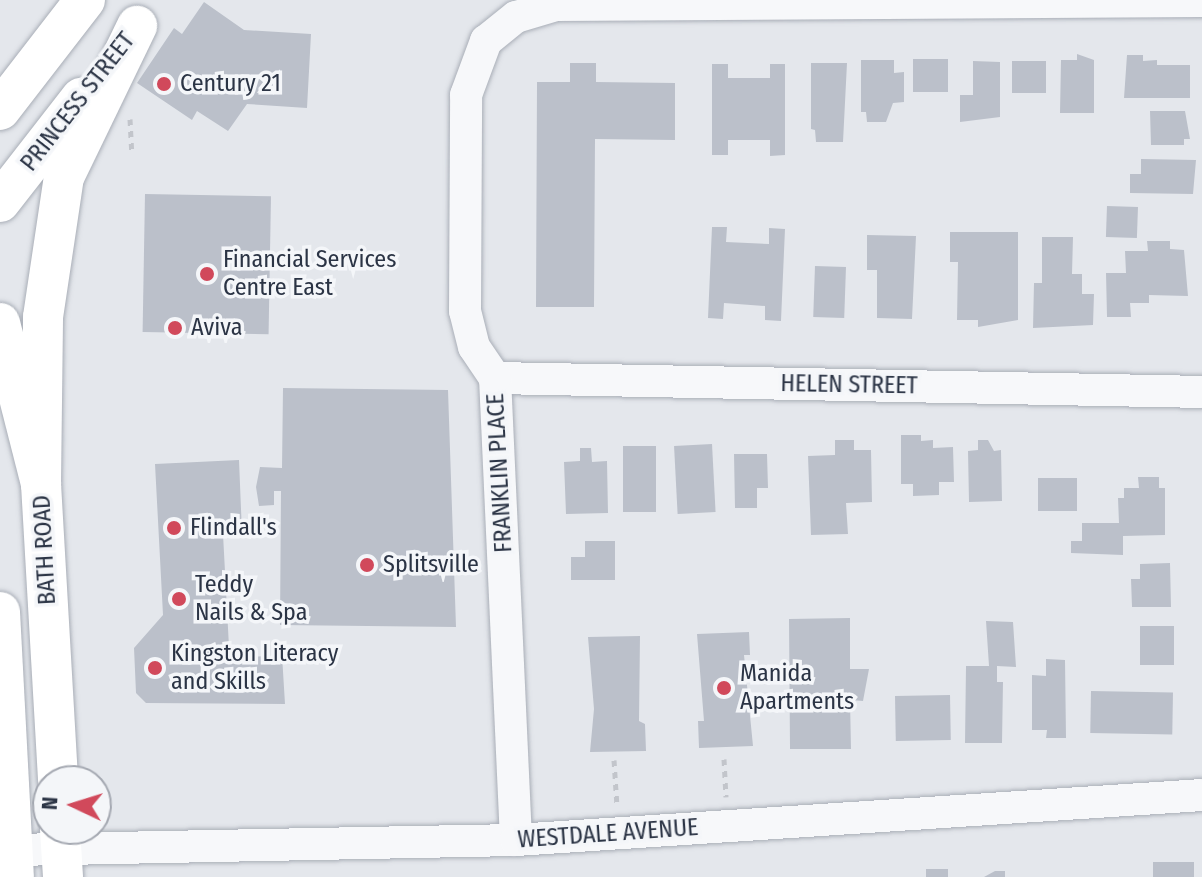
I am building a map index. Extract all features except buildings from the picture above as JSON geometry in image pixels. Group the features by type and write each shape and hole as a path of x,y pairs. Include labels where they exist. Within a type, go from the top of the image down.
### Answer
{"main road":[{"path":"0,110 85,0"},
{"path":"41,484 43,317 64,177 145,13"},
{"name":"PRINCESS STREET","path":"0,202 145,13"},
{"name":"BATH ROAD","path":"0,323 41,484 57,765"},
{"name":"BATH ROAD","path":"0,612 14,863"}],"street":[{"name":"FRANKLIN PLACE","path":"516,840 495,378 474,347 465,311 466,106 477,56 500,27 556,5 1202,1"},
{"name":"HELEN STREET","path":"495,378 1202,392"},
{"name":"WESTDALE AVENUE","path":"14,863 61,851 516,840 1202,795"}],"path":[{"path":"724,759 727,807"},
{"path":"614,760 618,815"}],"place":[{"name":"Century 21","path":"164,84"},
{"name":"Financial Services Centre East","path":"207,274"},
{"name":"Aviva","path":"175,328"},
{"name":"Flindall's","path":"174,528"},
{"name":"Splitsville","path":"367,565"},
{"name":"Teddy Nails & Spa","path":"179,599"},
{"name":"Kingston Literacy and Skills","path":"155,668"},
{"name":"Manida Apartments","path":"724,688"}]}
